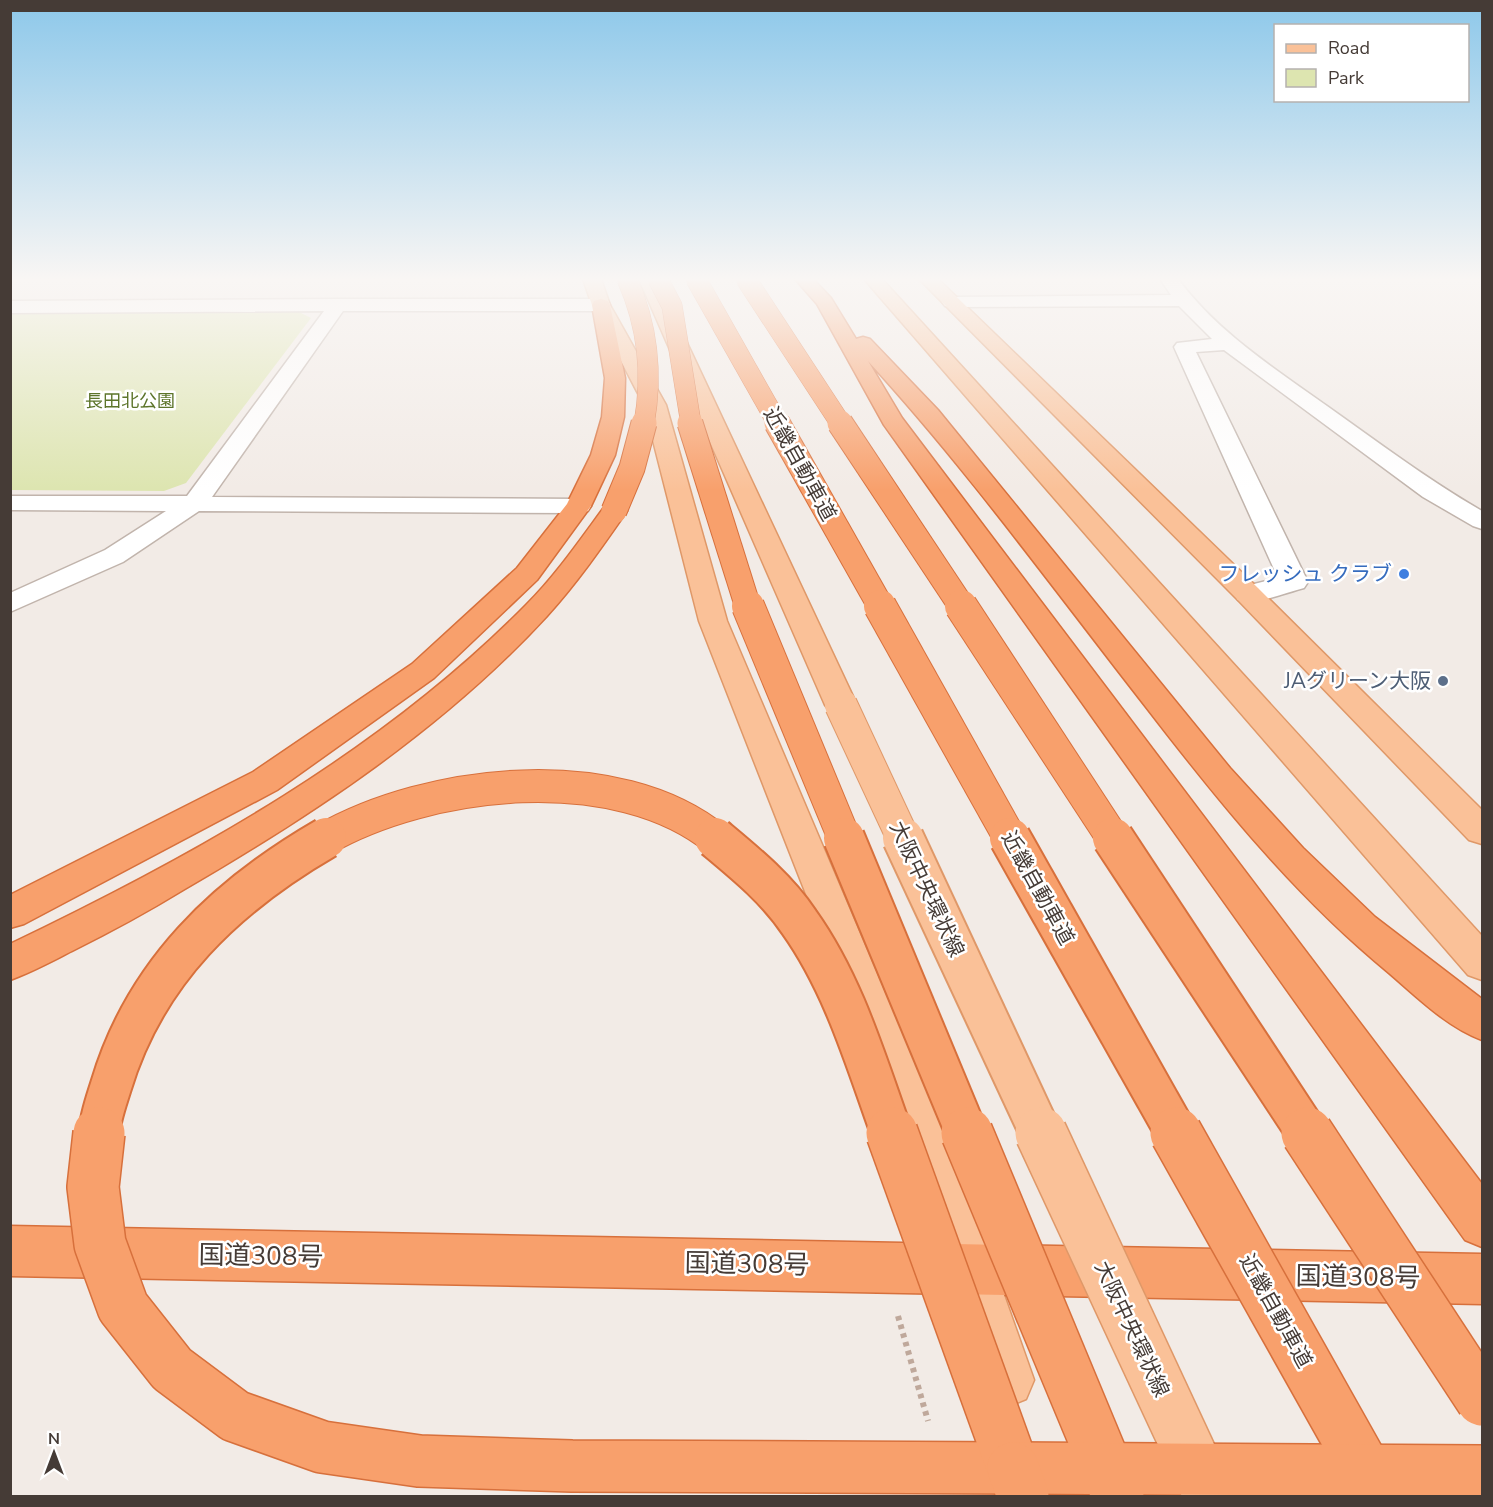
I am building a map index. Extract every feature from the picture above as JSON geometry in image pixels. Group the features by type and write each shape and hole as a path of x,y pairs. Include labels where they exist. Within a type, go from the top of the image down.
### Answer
{"highway":[{"path":"10,913 265,781 423,671 527,574 579,506 603,455 613,417 615,378 609,349"},
{"path":"10,963 70,934 198,865 302,801 399,731 475,669 536,610 580,559 614,511 633,468 643,431 649,360 648,349"},
{"path":"679,349 692,426 748,607 1118,1497"},
{"name":"近畿自動車道","path":"735,349 1380,1497"},
{"path":"792,349 1482,1400"},
{"path":"850,349 892,420 1482,1223"},
{"path":"869,349 930,415 1218,776 1290,858 1361,928 1448,998 1482,1022"},
{"path":"1023,1497 1019,1485 1015,1474 1011,1463 999,1430 971,1351 866,1061 833,979 799,921 759,875 705,831 657,807 618,794 574,788 522,786 458,793 395,809 335,833 281,864 231,903 188,946 150,998 119,1059 100,1122 93,1187 100,1244 123,1307 172,1369 235,1416 322,1447 419,1461 572,1466 992,1469 1004,1469 1016,1469 1135,1469 1482,1471"},
{"name":"国道308号","path":"10,1251 1482,1279"}],"main road":[{"path":"626,349 655,405 713,621 934,1162 971,1268 1043,1497"},
{"name":"大阪中央環状線","path":"680,349 841,705 1210,1497"},
{"path":"936,349 1482,963"},
{"path":"977,349 1054,404"},
{"path":"989,349 1054,404 1248,594 1482,831"}],"street":[{"path":"10,603 114,556 194,504 306,349"},
{"path":"1185,349 1294,582 1248,594"},
{"path":"1235,349 1432,492 1482,521"},
{"path":"10,503 579,506"}],"path":[{"path":"897,1313 930,1428"}],"green space":[{"name":"長田北公園","path":"11,349 287,349 186,483 164,491 11,490"}],"place":[{"name":"フレッシュ クラブ","path":"1404,574"},
{"name":"JAグリーン大阪","path":"1443,681"}]}
